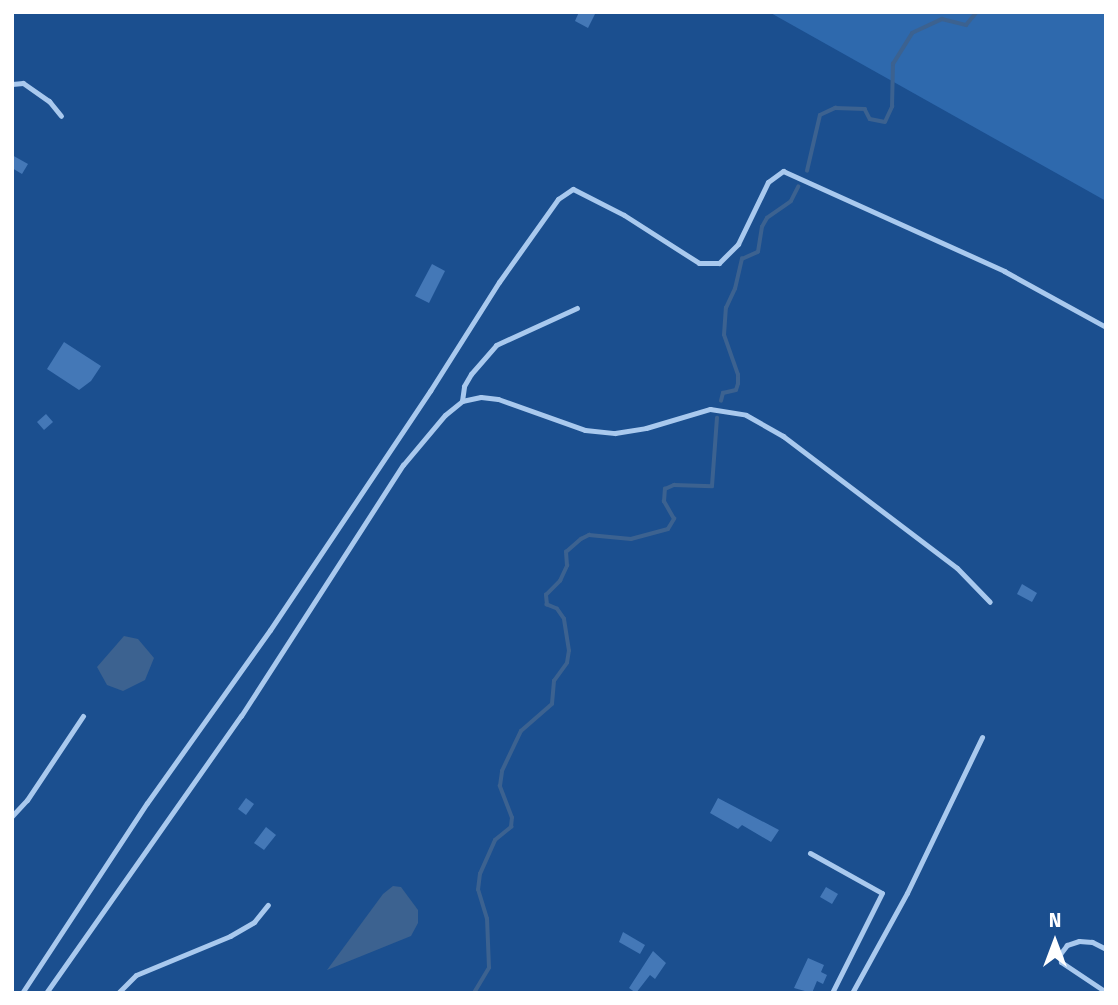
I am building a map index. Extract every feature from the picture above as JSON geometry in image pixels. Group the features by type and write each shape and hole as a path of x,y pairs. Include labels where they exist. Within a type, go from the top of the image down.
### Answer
{"lane":[{"path":"12,84 23,83 49,101 61,116"},
{"path":"22,993 147,803 270,630 430,391 499,282 558,199 573,189 624,215 699,263 719,263 738,244 768,182 783,171 1004,271 1106,327"},
{"path":"462,401 467,380 496,345 577,308"},
{"path":"46,993 241,716 403,466 445,415 462,401 481,397 499,399 585,430 615,433 646,428 709,409 746,415 783,436 957,568 990,602"},
{"path":"12,816 27,800 83,716"},
{"path":"852,993 907,893 982,737"},
{"path":"810,853 882,893 832,993"},
{"path":"118,993 136,975 254,922 268,905"},
{"path":"1106,949 1092,942 1079,941 1067,945 1060,954 1061,962 1106,992"}],"shaded area":[{"path":"769,12 1106,12 1106,201"},
{"path":"124,636 138,639 154,658 145,680 123,691 107,685 97,667"},
{"path":"393,886 401,887 418,910 418,923 411,936 327,970 383,894"}],"building":[{"path":"579,12 596,12 588,28 575,21"},
{"path":"12,155 28,164 22,174 12,168"},
{"path":"432,264 445,271 429,303 415,296"},
{"path":"64,342 101,366 91,381 79,390 47,369"},
{"path":"46,414 53,422 44,430 37,422"},
{"path":"1022,584 1037,593 1032,602 1017,594"},
{"path":"246,798 254,804 246,815 238,809"},
{"path":"718,798 779,830 771,842 742,825 738,829 710,813"},
{"path":"266,827 276,835 264,850 254,843"},
{"path":"826,887 838,894 832,904 820,897"},
{"path":"623,932 645,945 640,954 619,942"},
{"path":"653,951 666,963 655,979 650,975 636,993 629,988"},
{"path":"808,958 824,965 821,972 827,975 823,984 817,981 812,993 794,988"}],"waterway":[{"path":"807,171 820,115 835,108 865,109 870,119 885,122 892,107 893,64 912,33 942,19 966,25 977,12"},
{"path":"721,401 723,393 736,390 738,384 738,375 724,335 726,308 735,289 742,259 758,252 762,227 767,218 791,201 798,187"},
{"path":"474,993 489,968 487,919 478,890 480,874 495,840 511,827 512,818 500,786 502,771 521,731 552,704 554,681 567,663 569,651 564,619 557,609 547,605 546,595 560,581 567,566 566,552 581,539 589,535 631,539 668,529 674,519 664,502 665,489 674,485 712,486 717,418"}]}
